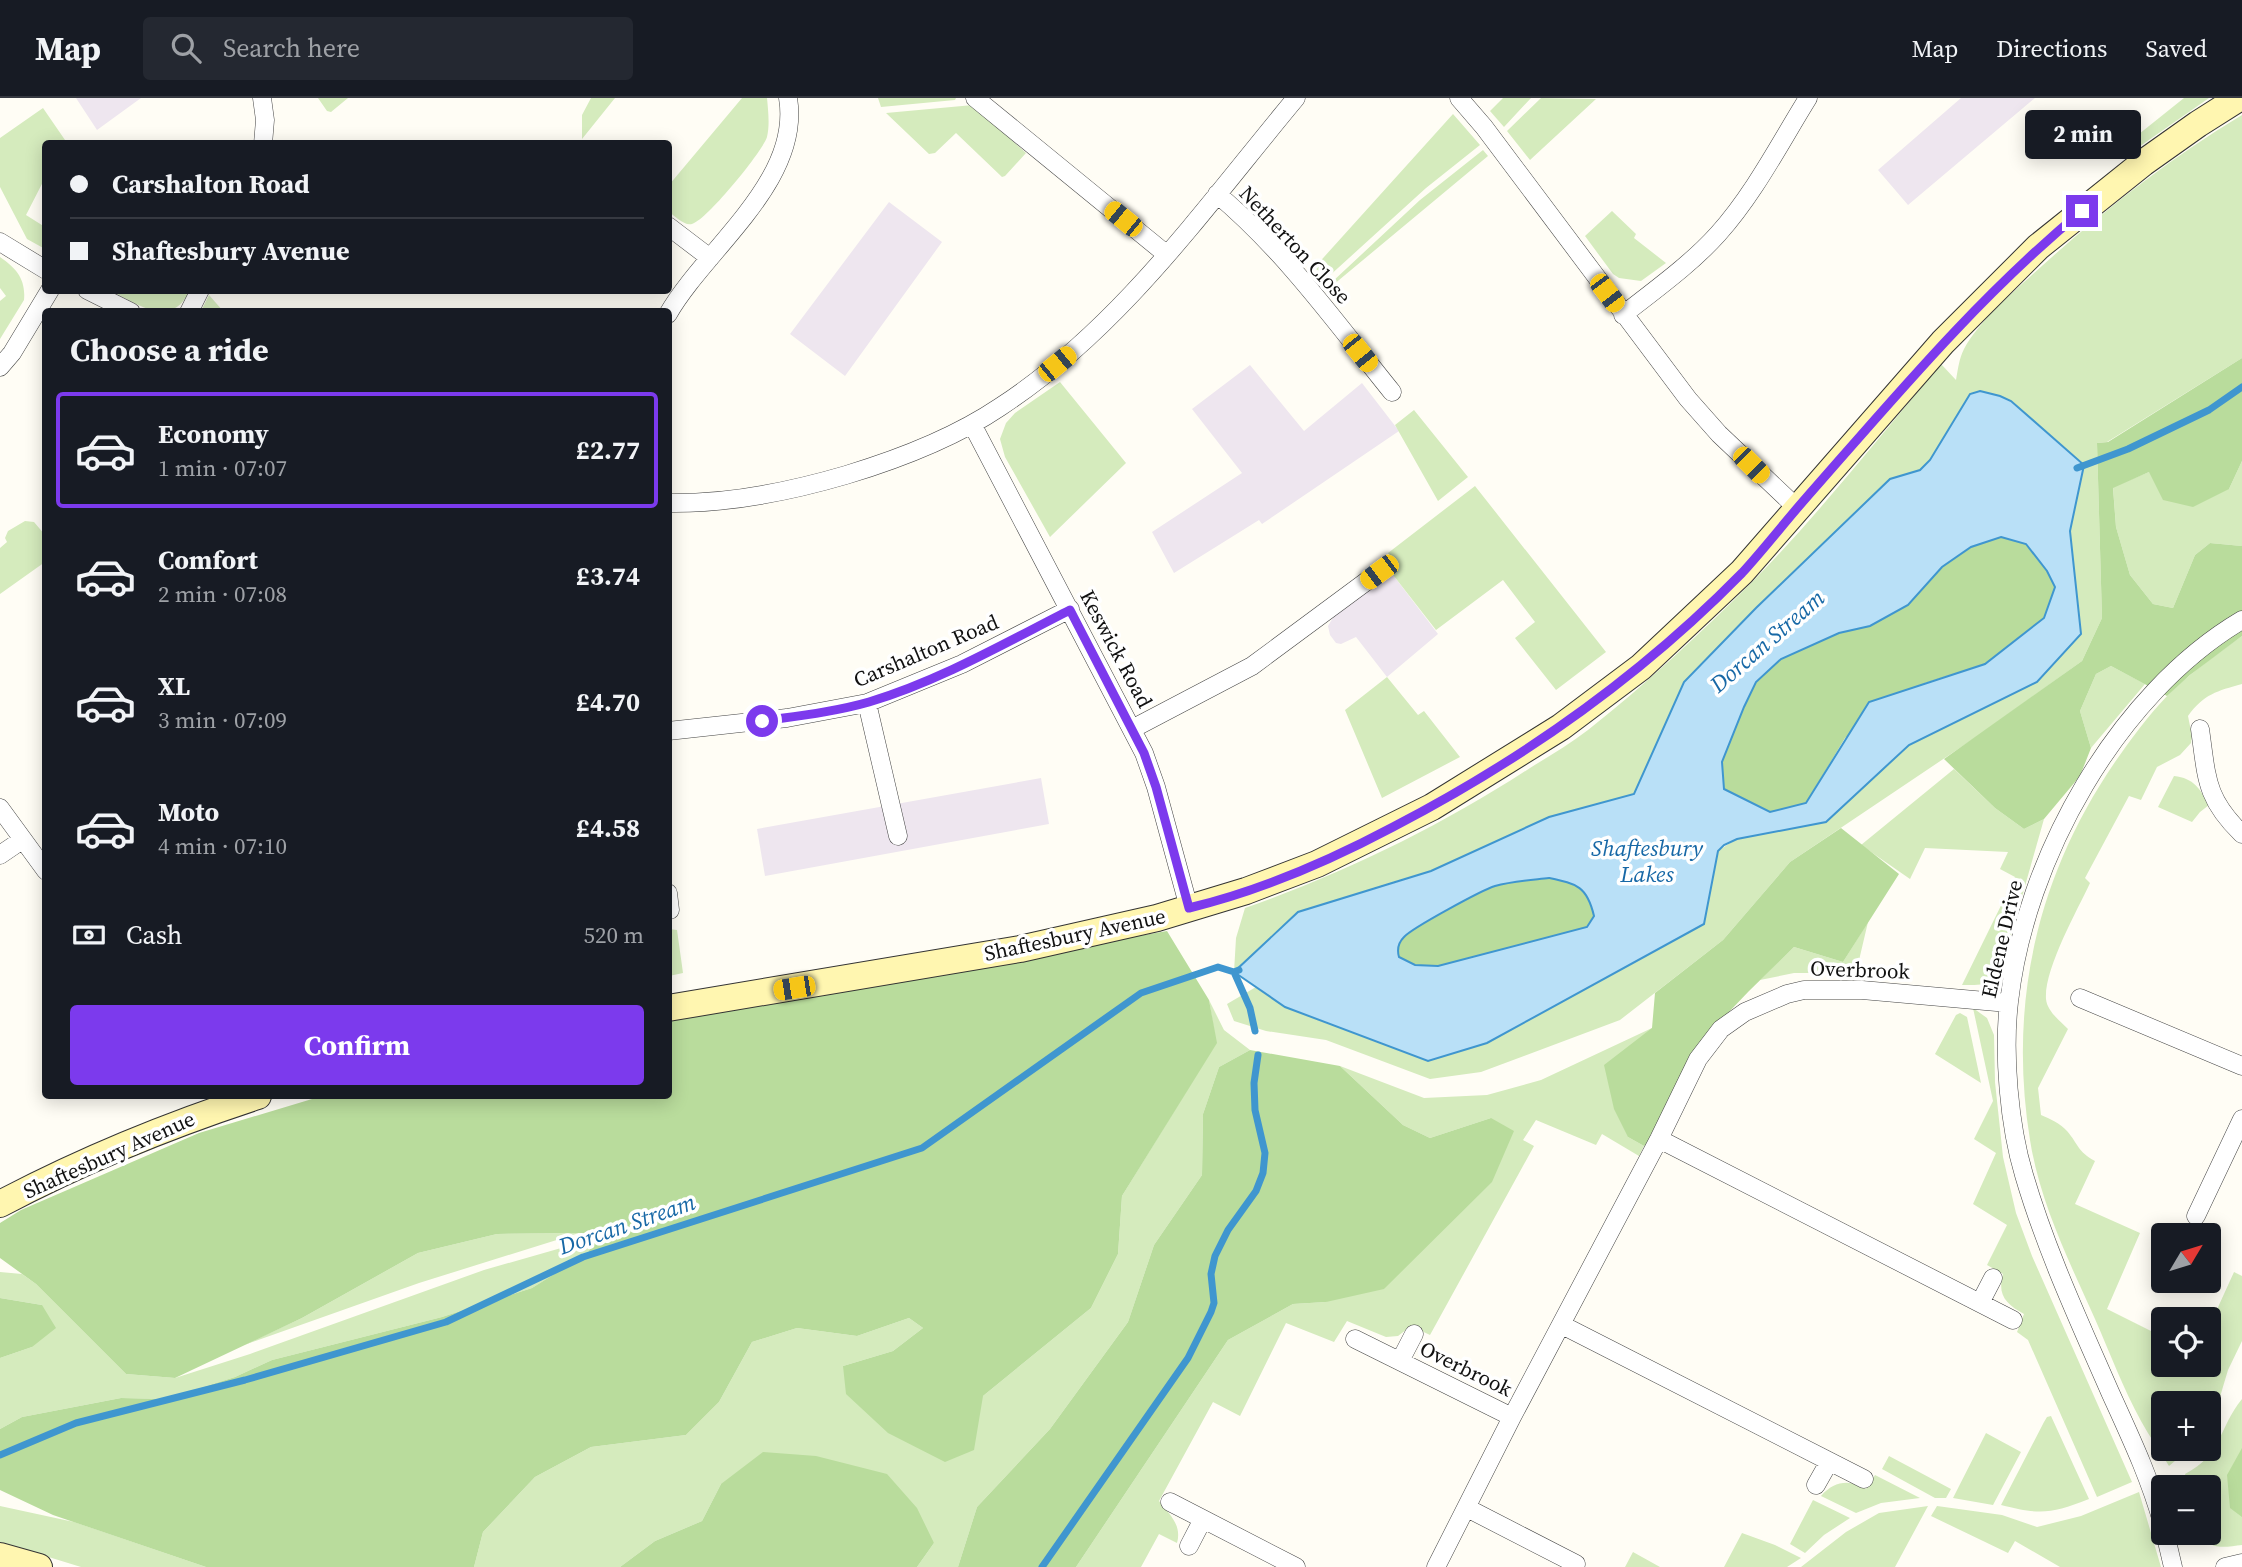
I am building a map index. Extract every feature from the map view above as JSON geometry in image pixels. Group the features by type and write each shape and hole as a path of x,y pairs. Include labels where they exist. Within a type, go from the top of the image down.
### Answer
{"street":[{"path":"262,98 265,120 263,140"},
{"path":"672,309 761,192 777,165 785,146 789,121 788,98"},
{"path":"975,98 1166,254"},
{"path":"672,503 739,499 808,486 869,468 972,424 1026,388 1090,336 1166,254 1296,98"},
{"path":"1460,98 1703,418 1797,508"},
{"path":"1623,315 1717,235 1743,202 1808,98"},
{"name":"Shaftesbury Avenue","path":"672,1007 1020,949 1114,929 1189,908 1317,864 1445,800 1548,737 1659,651 1742,572 1943,342 2038,247 2151,157 2239,98"},
{"name":"Netherton Close","path":"1217,194 1248,221 1283,258 1392,392"},
{"path":"672,229 710,258"},
{"path":"0,242 42,268"},
{"path":"0,367 12,353 48,294"},
{"path":"95,294 123,308"},
{"name":"Keswick Road","path":"972,424 1132,729 1156,787 1189,908"},
{"path":"1132,729 1252,666 1379,572"},
{"name":"Carshalton Road","path":"672,732 787,718 867,703 962,664 1070,610"},
{"name":"Eldene Drive","path":"2151,1482 2054,1265 2024,1174 2007,1078 2008,1003 2024,928 2041,872 2062,824 2084,785 2137,711 2160,686 2207,645 2242,620"},
{"path":"867,703 898,836"},
{"path":"2200,729 2209,789 2223,814 2242,834"},
{"path":"0,808 42,867"},
{"path":"0,855 22,840"},
{"name":"Overbrook","path":"1436,1567 1698,1059 1721,1029 1745,1012 1787,994 1824,988 2008,1003"},
{"path":"2081,998 2242,1066"},
{"name":"Shaftesbury Avenue","path":"0,1204 59,1174 170,1125 249,1099"},
{"path":"2196,1216 2242,1119"},
{"path":"1659,1139 2013,1320"},
{"path":"1980,1303 1993,1278"},
{"path":"1562,1325 1864,1479"},
{"name":"Overbrook","path":"1400,1361 1414,1334"},
{"name":"Overbrook","path":"1355,1339 1512,1417"},
{"path":"1816,1485 1829,1462"},
{"path":"1170,1502 1296,1567"},
{"path":"1467,1508 1578,1566"},
{"path":"1189,1546 1203,1519"},
{"path":"2168,1545 2173,1567"},
{"path":"0,1556 39,1567"},
{"path":"2225,1567 2242,1563"}],"shaded area":[{"path":"76,98 141,98 97,130"},
{"path":"1961,98 2035,98 1908,205 1878,170"},
{"path":"889,202 942,242 845,376 790,334"},
{"path":"1250,365 1304,431 1362,383 1399,431 1262,524 1259,520 1174,573 1152,532 1242,473 1192,409"},
{"path":"1390,571 1438,634 1387,677 1356,637 1341,644 1336,643 1328,626 1337,611"},
{"path":"1041,778 1049,824 765,876 757,829"}],"green space":[{"path":"318,98 348,98 331,112 327,111"},
{"path":"591,98 615,98 582,139 582,115"},
{"path":"742,98 767,98 769,122 763,145 721,199 699,220 689,224 672,214 672,181"},
{"path":"878,98 956,98 881,107"},
{"path":"1503,98 1531,98 1504,127 1490,111"},
{"path":"1541,98 1596,99 1530,160 1507,131"},
{"path":"2184,98 2209,98 2126,156 2124,146"},
{"path":"973,105 1026,153 1005,176 1002,177 956,133 935,153 929,154 886,113"},
{"path":"43,108 65,140 42,140 42,184 26,215 42,225 42,247 27,239 0,187 0,138"},
{"path":"1453,114 1480,145 1426,188 1327,278 1323,278 1315,267"},
{"path":"2242,115 2242,358 2107,442 2097,443 2102,618 2082,661 1979,735 1790,862 1723,940 1620,1020 1481,1072 1430,1079 1326,1040 1266,1031 1234,1021 1227,1004 1256,987 1285,1007 1704,924 1718,851 1736,839 1826,822 1909,745 2037,682 2081,634 2070,531 2084,465 2000,396 1979,391 1970,394 1930,460 1920,470 1890,479 1756,608 1684,682 1634,794 1549,817 1431,871 1299,912 1234,972 1236,938 1245,908 1356,864 1427,829 1574,740 1631,695 1713,620 1778,555 1826,502 1941,364 1956,380 1964,349 1978,328 2005,300 2134,189"},
{"path":"1483,150 1488,156 1332,288 1330,286 1420,200"},
{"path":"1612,211 1636,234 1634,238 1666,263 1641,281 1619,278 1613,274 1585,236"},
{"path":"0,257 11,265 22,280 24,300 0,339 0,301 6,296 0,288"},
{"path":"117,294 188,294 174,308 143,307"},
{"path":"209,295 220,308 202,308"},
{"path":"2242,358 2242,461 2229,489 2193,507 2163,500 2149,472 2113,488 2116,527 2130,575 2153,604 2173,608 2195,555 2210,543 2242,546 2242,636 2167,696 2111,666 2096,674 2080,711 2091,748 2080,776 2044,819 2024,829 1995,808 1944,759 2082,661 2102,618 2097,443 2108,442"},
{"path":"1060,382 1126,463 1050,537 1005,457 1000,439 1006,423 1015,413"},
{"path":"1414,410 1468,477 1438,501 1395,425"},
{"path":"2242,461 2242,546 2210,543 2195,555 2173,608 2153,604 2130,575 2116,527 2113,487 2149,472 2229,489"},
{"path":"1475,486 1606,652 1556,690 1515,638 1535,622 1503,580 1436,630 1390,571 1398,566 1388,553"},
{"path":"25,521 34,522 42,531 42,564 0,594 0,548 7,542 5,538 8,531"},
{"path":"2001,537 2026,544 2047,571 2055,587 2044,618 1985,664 1925,683 1845,738 1806,803 1770,812 1724,789 1722,763 1744,707 1756,682 1781,658 1839,633 1870,626 1908,605 1942,567 1971,547"},
{"path":"2242,636 2242,684 2218,691 2206,698 2188,716 2191,743 2180,755 2157,767 2141,800 2129,796 2085,878 2090,883 2062,940 2047,987 2046,999 2049,1008 2068,1029 2038,1088 2041,1115 2064,1128 2081,1151 2095,1161 2075,1204 2140,1233 2107,1309 2151,1331 2151,1377 2221,1377 2221,1307 2218,1307 2234,1272 2242,1276 2242,1341 2228,1370 2221,1393 2221,1391 2151,1391 2151,1438 2128,1396 2048,1209 2030,1140 2024,1089 2023,1039 2035,942 2048,896 2066,850 2088,805 2121,753 2161,703 2194,672"},
{"path":"2111,666 2145,684 2091,748 2080,711 2096,674"},
{"path":"1387,677 1418,715 1424,711 1460,757 1382,798 1345,710"},
{"path":"1954,769 1995,808 2024,829 2044,819 2004,960 1993,979 1978,985 1962,985 2015,877 2000,869 2008,852 1925,848 1910,879 1861,845"},
{"path":"2174,776 2187,779 2196,785 2209,805 2192,822 2158,807"},
{"path":"1841,828 1899,874 1843,962 1794,947 1705,1037 1673,1127 1644,1146 1628,1137 1614,1109 1604,1065 1652,1028 1655,993 1723,940 1790,862"},
{"path":"1549,878 1567,882 1584,892 1594,916 1587,927 1438,966 1415,965 1399,958 1398,947 1403,937 1463,902 1495,886"},
{"path":"1868,922 1856,973 1794,973 1760,980 1794,947 1843,962"},
{"path":"672,929 677,930 683,973 672,975"},
{"path":"1167,931 1209,1000 1217,1043 1122,1196 1118,1254 1091,1308 983,1396 974,1450 945,1462 888,1433 846,1394 843,1366 893,1351 923,1328 909,1318 857,1336 797,1328 752,1342 719,1402 686,1435 591,1447 535,1477 483,1532 474,1567 206,1567 53,1515 0,1490 0,1429 22,1417 121,1398 165,1399 235,1377 272,1360 442,1317 532,1288 588,1253 595,1238 579,1233 497,1234 418,1253 302,1318 175,1378 126,1374 36,1284 0,1258 0,1223 21,1210 199,1133 312,1099 672,1099 672,1016"},
{"path":"1209,1000 1224,1030 1250,1050 1219,1067 1203,1114 1202,1175 1154,1245 1128,1322 1050,1429 977,1507 958,1567 917,1567 934,1543 721,1484 702,1521 655,1541 620,1567 474,1567 483,1532 535,1477 591,1447 686,1435 719,1402 752,1342 797,1328 857,1336 909,1318 923,1328 893,1351 843,1366 983,1396 1091,1308 1118,1254 1122,1196 1216,1043"},
{"path":"1973,1008 1987,1018 1994,1035 1995,1082 2003,1157 2016,1213 2032,1256 2132,1482 2097,1497 2028,1340 2017,1332 2024,1314 2012,1306 2002,1293 2003,1274 1987,1265 2007,1225 1973,1204 1996,1153 1974,1139 1993,1101"},
{"path":"1960,1013 1967,1017 1981,1083 1935,1054 1956,1015"},
{"path":"1652,1028 1628,1137 1644,1146 1639,1156 1602,1134 1596,1145 1536,1120 1523,1140 1534,1146 1430,1335 1411,1326 1398,1336 1386,1337 1347,1321 1334,1342 1286,1323 1240,1416 1213,1402 1159,1501 1176,1525 1177,1543 1159,1534 1141,1567 1076,1567 1228,1340 1293,1304 1326,1302 1491,1118 1430,1138 1403,1125 1340,1066 1424,1098 1487,1095 1541,1080"},
{"path":"1250,1050 1340,1066 1403,1125 1430,1138 1491,1118 1514,1131 1492,1182 1384,1289 1326,1302 1293,1304 1228,1340 1076,1567 958,1567 977,1507 1050,1429 1128,1322 1154,1245 1202,1175 1203,1114 1219,1067"},
{"path":"579,1233 419,1283 244,1345 302,1318 418,1253 497,1234"},
{"path":"596,1238 589,1253 532,1288 442,1317 272,1360 235,1377 165,1399 121,1398 22,1417 0,1429 0,1358 32,1347 42,1305 0,1298 0,1272 22,1274 36,1284 126,1374 175,1378 484,1270"},
{"path":"0,1298 42,1305 56,1328 32,1347 0,1358"},
{"path":"2242,1399 2242,1545 2218,1546 2213,1545 2221,1545 2221,1475 2185,1474 2203,1461 2221,1461 2221,1434"},
{"path":"2051,1416 2089,1499 2065,1508 2045,1511 2001,1505 2044,1422"},
{"path":"1986,1433 2021,1452 1993,1505 1953,1498"},
{"path":"2242,1448 2242,1517 2230,1508 2227,1475"},
{"path":"763,1452 816,1456 887,1474 917,1508 934,1543 917,1567 620,1567 655,1541 702,1521 721,1484"},
{"path":"1889,1456 1951,1489 1946,1498 1935,1498 1882,1469"},
{"path":"1875,1475 1920,1498 1881,1503 1856,1513 1821,1496 1831,1487 1842,1483 1866,1489"},
{"path":"2139,1492 2151,1533 2151,1545 2155,1545 2161,1567 2060,1567 2015,1541 2008,1553 1931,1516 1937,1506 2002,1515 2037,1527 2081,1516"},
{"path":"1813,1500 1850,1518 1824,1535 1805,1553 1790,1544"},
{"path":"0,1506 74,1522 206,1567 81,1567 0,1542"},
{"path":"1928,1506 1895,1567 1801,1567 1846,1532 1879,1513"},
{"path":"1742,1533 1801,1558 1787,1567 1724,1567"},
{"path":"1633,1552 1660,1567 1625,1567"}],"water":[{"name":"Shaftesbury Lakes","path":"1980,391 2011,401 2084,465 2070,531 2081,634 2037,682 1909,745 1826,822 1737,839 1724,845 1718,851 1704,924 1487,1043 1428,1061 1285,1007 1234,972 1298,912 1431,871 1549,817 1634,794 1684,682 1756,608 1890,479 1920,470 1930,460 1970,394","holes":["2001,537 2026,544 2047,571 2055,587 2044,618 1985,664 1869,702 1806,803 1770,812 1724,789 1722,762 1744,707 1756,682 1781,659 1839,633 1870,626 1908,605 1942,567 1971,547","1549,878 1567,882 1584,892 1594,916 1587,927 1438,966 1415,965 1399,957 1400,942 1404,937 1463,902 1495,886"]}],"waterway":[{"name":"Dorcan Stream","path":"2077,468 2128,449 2209,410 2242,387"},
{"name":"Dorcan Stream","path":"0,1455 76,1423 245,1380 446,1322 583,1257 922,1148 1141,993 1218,967 1234,972"},
{"name":"Dorcan Stream","path":"1239,970 1234,972 1250,1008 1255,1031"},
{"name":"Dorcan Stream","path":"1042,1567 1188,1358 1211,1312 1214,1303 1211,1274 1215,1256 1228,1230 1256,1191 1263,1173 1265,1153 1255,1110 1254,1083 1258,1055"}],"route":[{"path":"762,721 867,703 891,695 962,664 1070,610 1144,753 1189,908 1282,878 1360,844 1445,800 1561,727 1642,667 1757,556 1970,314 2038,247 2082,211"}]}
